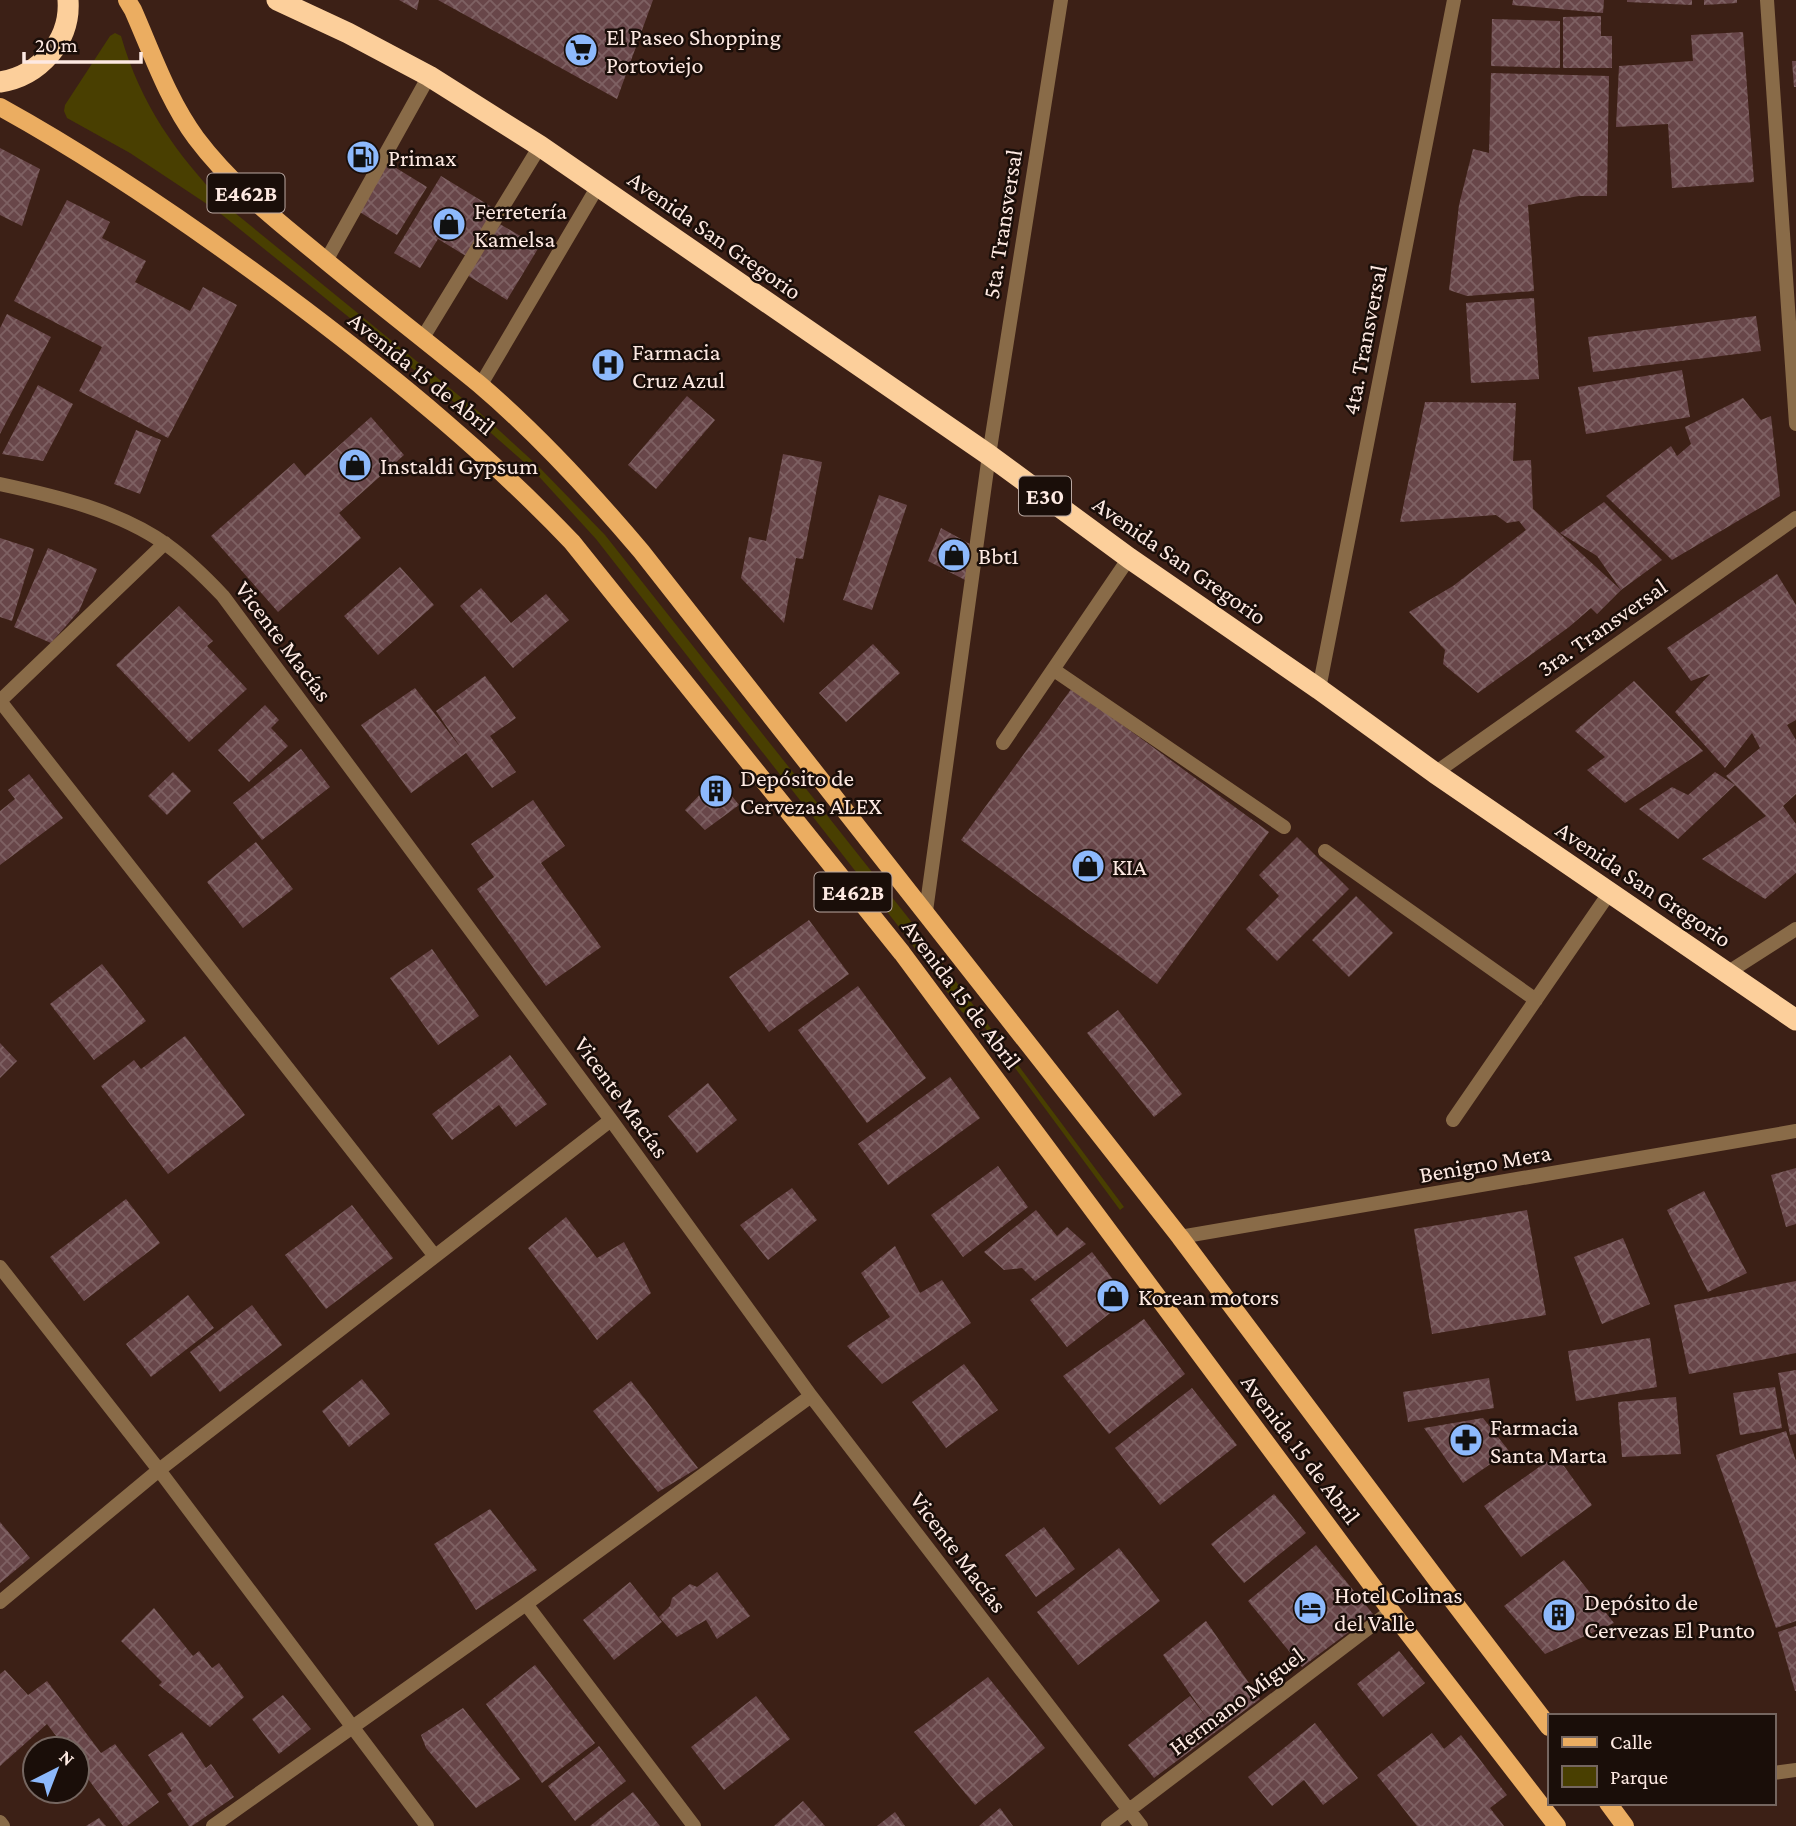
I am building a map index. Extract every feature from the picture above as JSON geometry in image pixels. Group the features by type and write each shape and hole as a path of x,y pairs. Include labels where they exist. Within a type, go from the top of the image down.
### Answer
{"highway":[{"path":"0,82 16,79 38,67 57,45 65,27 68,0"},
{"name":"Avenida San Gregorio","path":"277,0 348,33 429,76 540,146 989,455 1129,558 1319,689 1434,773 1796,1020"}],"main road":[{"name":"Avenida 15 de Abril","path":"130,3 159,72 194,136 221,169 272,217 481,386 550,450 600,502 926,911 1180,1237 1548,1726"},
{"name":"Avenida 15 de Abril","path":"0,107 148,196 223,248 370,359 464,437 530,498 563,534 617,596 902,953 1391,1611 1542,1797 1557,1826"},
{"path":"1609,1805 1625,1826"}],"street":[{"name":"5ta. Transversal","path":"926,911 989,455 1061,0"},
{"name":"4ta. Transversal","path":"1319,689 1454,0"},
{"path":"1767,0 1796,425"},
{"path":"326,261 429,76"},
{"path":"422,339 540,146"},
{"path":"481,386 598,186"},
{"name":"Vicente Macías","path":"0,484 57,497 116,518 165,543 195,566 223,596 811,1396 1141,1826"},
{"name":"3ra. Transversal","path":"1434,773 1796,518"},
{"path":"165,543 0,701 434,1255"},
{"path":"1003,743 1129,558"},
{"path":"1054,670 1284,827"},
{"path":"1325,851 1536,1000"},
{"path":"1453,1120 1610,892"},
{"path":"1727,973 1796,929"},
{"path":"0,1602 159,1470 434,1255 611,1121"},
{"name":"Benigno Mera","path":"1180,1237 1796,1131"},
{"path":"0,1267 159,1470 427,1826"},
{"path":"214,1826 526,1604 811,1396"},
{"path":"526,1604 694,1826"},
{"name":"Hermano Miguel","path":"1108,1826 1391,1611"},
{"path":"1775,1773 1796,1770"}],"green space":[{"path":"115,33 121,36 149,106 190,166 224,204 479,412 537,465 605,535 910,920 1124,1207 1120,1210 981,1022 962,1012 899,927 596,539 533,470 475,419 216,210 130,153 67,118 65,105 110,36"}],"building":[{"path":"399,0 419,0 417,10"},
{"name":"El Paseo Shopping Portoviejo","path":"438,0 653,0 617,99"},
{"path":"1513,0 1604,0 1603,13 1512,5"},
{"path":"1692,0 1692,5 1627,2"},
{"path":"1704,0 1737,0 1737,3 1704,5"},
{"path":"1601,16 1601,36 1612,36 1612,68 1563,68 1563,17"},
{"path":"1492,19 1560,21 1560,68 1491,66"},
{"path":"1743,32 1754,182 1672,188 1668,124 1616,127 1619,66 1693,61 1691,35"},
{"path":"1792,61 1796,61 1796,87 1794,87"},
{"path":"1491,73 1609,76 1607,196 1579,196 1528,205 1534,291 1467,296 1449,290 1459,205 1473,149 1489,153"},
{"path":"0,148 40,169 22,226 0,215"},
{"path":"388,163 427,187 397,235 358,211"},
{"name":"Ferretería Kamelsa","path":"441,176 495,209 466,256 438,239 420,268 394,253"},
{"path":"67,200 110,222 102,238 146,261 135,282 190,311 203,287 237,305 168,438 79,391 102,347 14,301"},
{"path":"498,223 539,247 507,300 467,275"},
{"path":"1534,298 1539,379 1471,383 1466,303"},
{"path":"7,314 51,337 0,434 0,328"},
{"path":"1756,316 1761,351 1593,372 1588,337"},
{"path":"1682,370 1690,417 1586,434 1578,387"},
{"path":"38,385 73,404 43,461 2,454"},
{"path":"687,396 715,420 656,489 628,465"},
{"path":"1743,398 1761,420 1771,416 1780,496 1672,560 1606,496 1671,446 1677,456 1691,444 1685,427"},
{"path":"1425,402 1516,403 1513,461 1531,460 1533,509 1621,590 1597,614 1591,608 1478,693 1443,664 1445,650 1409,612 1453,586 1526,530 1519,521 1507,523 1496,515 1400,522"},
{"path":"371,417 404,455 339,513 361,538 278,612 211,536 294,463 305,476"},
{"path":"136,430 161,440 140,494 114,484"},
{"path":"783,454 822,462 803,559 796,558 784,623 741,578 749,537 766,541"},
{"path":"879,495 907,505 872,610 843,600"},
{"path":"1604,502 1662,560 1621,590 1597,556 1560,533"},
{"name":"Bbt1","path":"941,528 979,549 969,582 928,561"},
{"path":"0,538 34,549 12,621 0,617"},
{"path":"48,548 97,569 79,611 51,643 14,627"},
{"path":"400,567 434,605 378,655 344,616"},
{"path":"1777,574 1796,605 1796,720 1787,725 1796,740 1796,794 1783,806 1796,824 1796,873 1765,899 1702,859 1766,816 1726,776 1760,748 1752,733 1725,768 1675,712 1710,674 1691,681 1667,648"},
{"path":"481,588 511,623 546,594 569,620 513,668 460,606"},
{"path":"179,606 213,641 207,646 247,689 189,742 116,665"},
{"path":"873,644 900,673 846,722 819,693"},
{"path":"485,676 516,718 490,736 516,772 492,788 466,753 411,793 361,725 415,688 461,748 436,711"},
{"path":"1634,681 1703,751 1625,803 1587,770 1605,757 1575,731"},
{"path":"1072,688 1269,832 1157,984 961,840"},
{"path":"265,705 279,720 271,728 288,746 249,782 218,750"},
{"path":"301,749 330,787 262,840 233,803"},
{"path":"173,772 191,791 167,815 148,796"},
{"path":"1715,772 1735,785 1678,839 1639,809 1672,787 1688,795"},
{"path":"29,774 63,818 0,865 0,811 15,799 8,790"},
{"name":"Depósito de Cervezas ALEX","path":"717,777 739,805 705,830 685,810"},
{"path":"533,800 565,846 541,863 601,947 546,986 477,889 494,877 471,844"},
{"path":"1297,837 1349,889 1277,961 1246,929 1279,896 1259,875"},
{"path":"256,842 293,889 243,928 207,882"},
{"path":"1356,896 1393,933 1349,977 1312,940"},
{"path":"809,920 849,974 769,1032 729,977"},
{"path":"432,949 479,1016 438,1045 390,978"},
{"path":"102,964 146,1021 94,1060 50,1004"},
{"path":"858,986 926,1078 867,1123 798,1030"},
{"path":"1118,1010 1182,1094 1154,1117 1087,1033"},
{"path":"185,1036 245,1115 168,1174 101,1086 134,1060 141,1069"},
{"path":"0,1043 17,1061 0,1078"},
{"path":"510,1055 547,1104 516,1127 499,1105 452,1140 432,1114"},
{"path":"950,1077 980,1118 888,1185 858,1144"},
{"path":"708,1083 737,1120 697,1153 668,1116"},
{"path":"998,1166 1028,1207 963,1257 931,1215"},
{"path":"1796,1168 1796,1224 1786,1227 1771,1175"},
{"path":"792,1188 817,1220 768,1260 740,1225"},
{"path":"1704,1191 1747,1273 1708,1292 1667,1210"},
{"path":"126,1199 160,1243 84,1301 50,1257"},
{"path":"352,1205 393,1258 326,1309 285,1255"},
{"path":"1036,1210 1057,1236 1067,1227 1086,1244 1035,1281 1022,1268 1004,1270 984,1252"},
{"path":"1527,1210 1546,1315 1432,1334 1414,1229"},
{"path":"566,1217 597,1258 624,1242 651,1293 597,1340 528,1248"},
{"path":"1623,1238 1650,1304 1602,1324 1574,1257"},
{"path":"895,1246 920,1293 942,1280 971,1323 882,1384 847,1346 890,1317 861,1273"},
{"path":"1092,1252 1128,1299 1067,1347 1030,1300"},
{"path":"1796,1281 1796,1353 1689,1374 1674,1305"},
{"path":"188,1295 214,1328 151,1377 126,1344"},
{"path":"252,1305 282,1345 220,1392 190,1352"},
{"path":"1144,1319 1185,1374 1109,1434 1063,1376"},
{"path":"1650,1338 1657,1387 1576,1401 1568,1351"},
{"path":"964,1364 998,1410 946,1448 912,1402"},
{"path":"1796,1370 1796,1434 1790,1435 1778,1373"},
{"path":"1489,1378 1494,1408 1408,1422 1403,1392"},
{"path":"362,1379 390,1414 349,1447 322,1411"},
{"path":"631,1381 698,1468 658,1492 593,1411"},
{"path":"1775,1387 1782,1428 1740,1435 1733,1393"},
{"path":"1192,1388 1237,1445 1160,1505 1115,1448"},
{"path":"1676,1397 1681,1454 1622,1457 1618,1402"},
{"name":"Farmacia Santa Marta","path":"1483,1418 1509,1451 1463,1483 1424,1428"},
{"path":"1786,1431 1796,1461 1796,1621 1776,1628 1716,1455"},
{"path":"1556,1455 1592,1505 1521,1557 1484,1506"},
{"path":"1274,1494 1306,1533 1244,1583 1211,1544"},
{"path":"490,1509 537,1570 476,1610 434,1544"},
{"path":"0,1522 30,1558 0,1583"},
{"path":"1044,1527 1075,1569 1036,1597 1005,1555"},
{"name":"Hotel Colinas del Valle","path":"1316,1545 1373,1614 1302,1667 1248,1601"},
{"path":"1119,1548 1160,1601 1078,1665 1037,1612"},
{"name":"Depósito de Cervezas El Punto","path":"1564,1560 1614,1623 1545,1654 1504,1606"},
{"path":"717,1572 750,1616 717,1639 706,1620 677,1637 659,1617 670,1606 672,1598 690,1584 697,1587"},
{"path":"630,1582 662,1622 614,1660 583,1620"},
{"path":"154,1608 193,1656 199,1651 212,1668 219,1663 244,1697 210,1727 159,1685 162,1682 121,1641"},
{"path":"1206,1621 1260,1699 1154,1778 1128,1745 1190,1696 1207,1718 1163,1655"},
{"path":"1796,1626 1796,1691 1795,1691 1778,1632"},
{"path":"1399,1651 1425,1683 1383,1717 1357,1684"},
{"path":"535,1665 595,1743 542,1783 486,1704"},
{"path":"5,1670 28,1695 47,1681 88,1735 55,1735 47,1724 35,1735 21,1735 21,1747 0,1766 0,1674"},
{"path":"988,1677 1045,1748 975,1805 914,1732"},
{"path":"283,1695 311,1729 279,1754 252,1719"},
{"path":"756,1696 790,1739 724,1790 691,1747"},
{"path":"463,1708 520,1779 476,1808 426,1748 421,1735"},
{"path":"1315,1723 1358,1778 1323,1805 1304,1780 1272,1806 1248,1777"},
{"path":"182,1732 206,1768 211,1764 234,1797 192,1826 189,1826 167,1794 172,1791 148,1755"},
{"path":"1432,1733 1444,1749 1461,1735 1507,1795 1490,1808 1504,1826 1417,1826 1377,1775"},
{"path":"91,1740 101,1753 115,1744 159,1802 127,1826 123,1826 91,1783"},
{"path":"599,1746 626,1781 575,1821 548,1786"},
{"path":"633,1792 660,1826 590,1826"},
{"path":"803,1801 825,1826 774,1826"},
{"path":"1000,1808 1013,1826 979,1826"},
{"path":"895,1812 905,1826 877,1826"},
{"path":"99,1818 106,1826 86,1826"}],"place":[{"name":"El Paseo Shopping Portoviejo","path":"581,50"},
{"name":"Primax","path":"363,157"},
{"name":"Ferretería Kamelsa","path":"449,224"},
{"name":"Farmacia Cruz Azul","path":"608,365"},
{"name":"Instaldi Gypsum","path":"355,465"},
{"name":"Bbt1","path":"954,555"},
{"name":"Depósito de Cervezas ALEX","path":"716,791"},
{"name":"KIA","path":"1088,866"},
{"name":"Korean motors","path":"1113,1296"},
{"name":"Farmacia Santa Marta","path":"1466,1440"},
{"name":"Hotel Colinas del Valle","path":"1310,1608"},
{"name":"Depósito de Cervezas El Punto","path":"1559,1615"}]}
